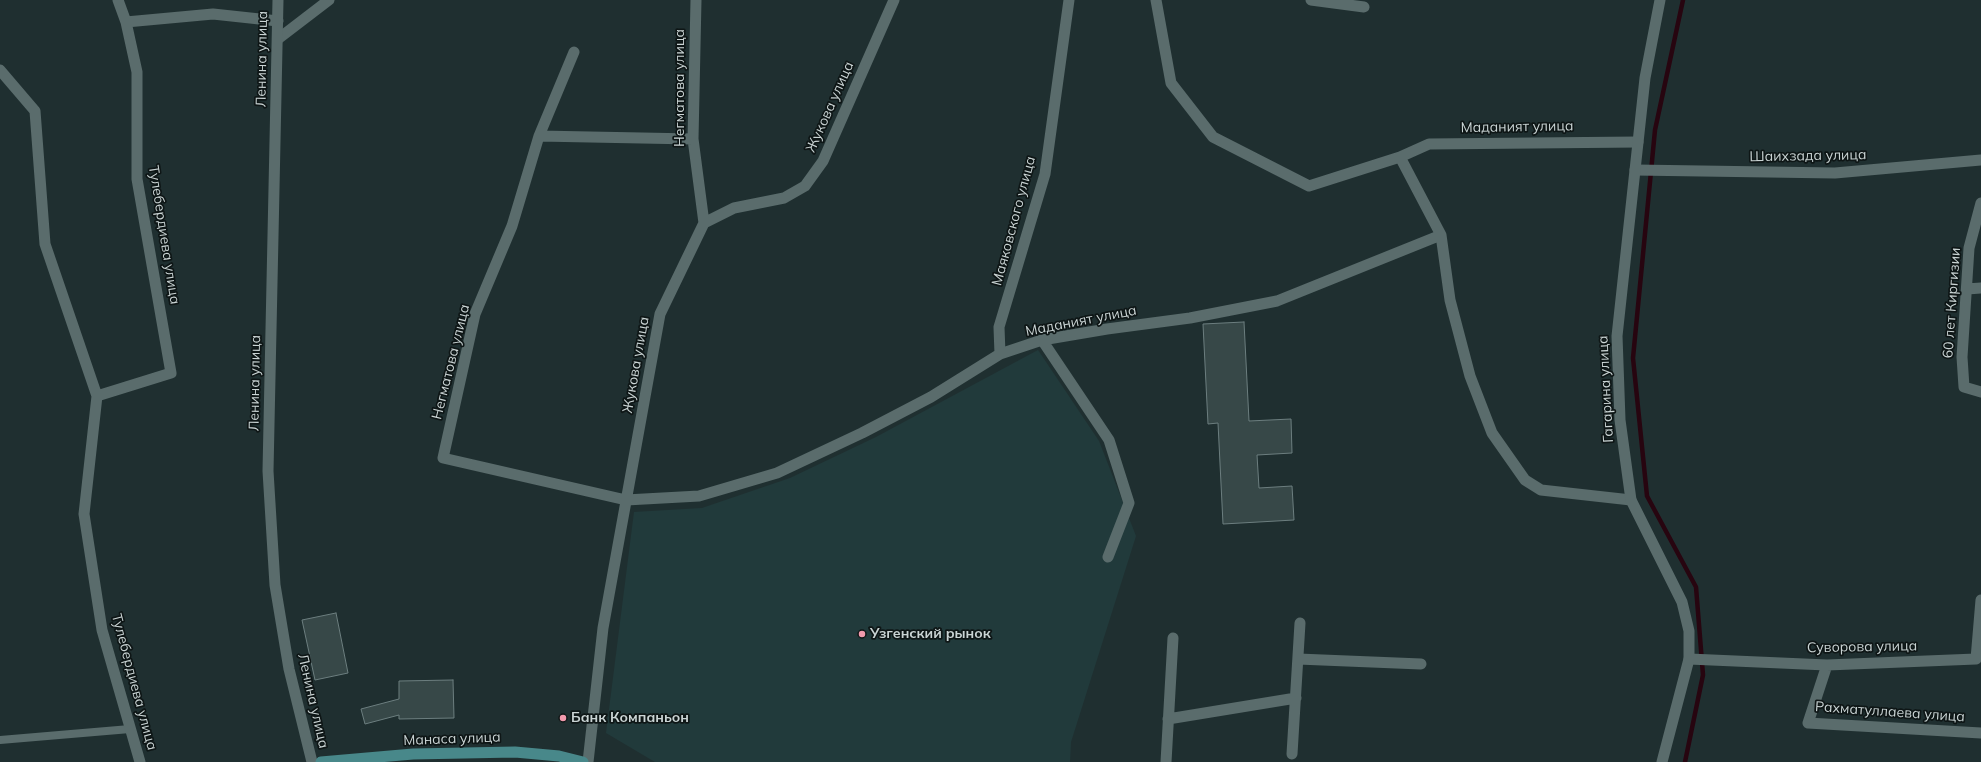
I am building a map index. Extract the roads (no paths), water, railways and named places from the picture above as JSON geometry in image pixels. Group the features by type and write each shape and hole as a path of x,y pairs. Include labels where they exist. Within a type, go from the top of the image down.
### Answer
{"main road":[{"name":"Манаса улица","path":"321,762 413,754 515,752 559,756 583,762"}],"street":[{"name":"Тулебердиева улица","path":"96,396 171,373 137,179 137,72 126,22 118,0"},
{"name":"Ленина улица","path":"278,0 268,471 275,585 289,669 312,762"},
{"path":"278,39 329,0"},
{"name":"Негматова улица","path":"696,0 693,139 704,223"},
{"name":"Жукова улица","path":"588,762 603,628 660,314 704,223 734,208 784,198 806,186 823,161 894,0"},
{"name":"Маяковского улица","path":"1000,354 999,327 1045,174 1069,0"},
{"name":"Маданият улица","path":"1156,0 1171,83 1213,137 1309,186 1400,157 1429,144 1638,142"},
{"path":"1311,0 1364,7"},
{"name":"Гагарина улица","path":"1660,0 1645,78 1617,336 1620,420 1631,500 1682,602 1689,631 1689,659 1662,762"},
{"path":"126,22 213,14 278,21"},
{"name":"Негматова улица","path":"574,52 539,136 512,226 476,314 443,458 626,500"},
{"name":"Тулебердиева улица","path":"0,70 35,111 45,244 96,396 84,514 102,630 140,762"},
{"path":"539,136 693,139"},
{"path":"1400,157 1441,235 1450,300 1470,376 1492,433 1525,480 1541,490 1631,500"},
{"name":"Шаихзада улица","path":"1635,170 1835,173 1981,160"},
{"name":"60 лет Киргизии","path":"1981,203 1969,248 1962,357 1964,387 1981,392"},
{"name":"Маданият улица","path":"626,500 699,496 777,473 862,433 931,397 1000,354 1042,340 1107,329 1190,318 1277,301 1441,235"},
{"path":"1967,289 1981,288"},
{"path":"1042,340 1109,440 1129,503 1108,557"},
{"name":"Суворова улица","path":"1689,659 1827,665 1976,659 1981,600"},
{"path":"1292,754 1300,623"},
{"path":"1166,762 1172,638"},
{"path":"1298,659 1421,664"},
{"name":"Рахматуллаева улица","path":"1827,665 1808,723 1981,733"},
{"path":"1168,718 1296,698"}],"lane":[{"path":"0,740 130,729"}],"waterway":[{"path":"1683,0 1655,130 1633,358 1647,496 1696,587 1703,675 1685,762"}],"place":[{"name":"Узгенский рынок","path":"862,634"},
{"name":"Банк Компаньон","path":"563,718"}]}
